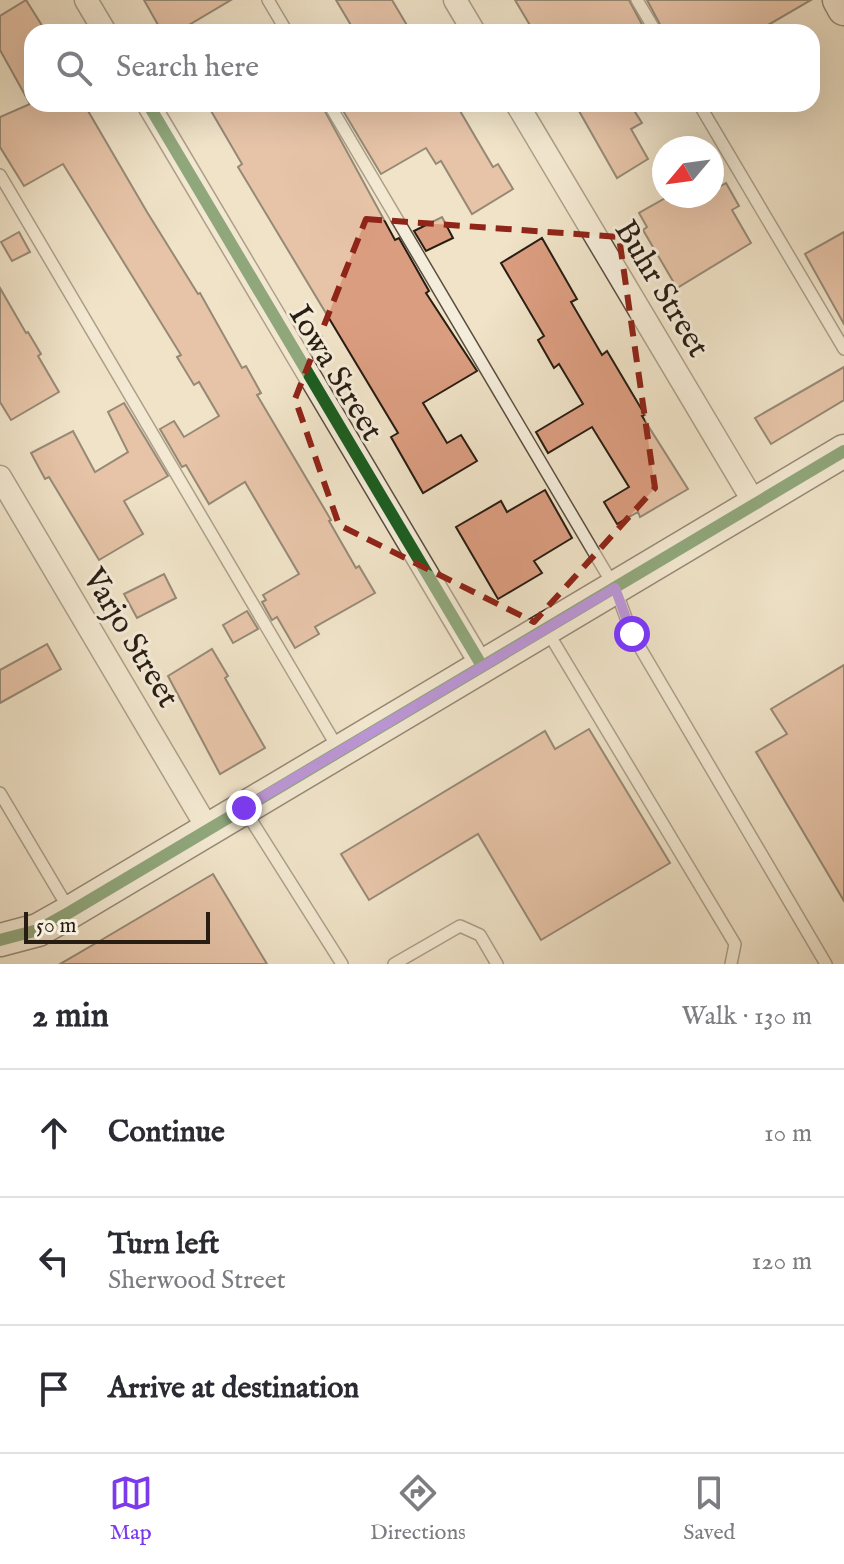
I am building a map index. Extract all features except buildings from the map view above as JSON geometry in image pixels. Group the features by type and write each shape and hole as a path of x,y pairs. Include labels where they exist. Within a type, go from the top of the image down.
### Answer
{"street":[{"path":"86,0 100,24"},
{"path":"455,0 469,24"},
{"path":"839,0 844,9"},
{"name":"Iowa Street","path":"153,112 482,666"},
{"name":"Buhr Street","path":"522,112 755,504"},
{"path":"0,940 38,930 70,912 844,451"},
{"name":"Varjo Street","path":"0,477 208,829"}],"lane":[{"path":"268,0 282,24"},
{"path":"637,0 651,24"},
{"path":"334,112 615,588 632,634 826,964"},
{"path":"704,112 844,349"},
{"path":"0,175 340,751"},
{"path":"546,628 735,944 731,964"},
{"path":"0,793 70,912"},
{"path":"244,808 342,964"},
{"path":"394,964 460,926 480,935 497,964"}],"highlighted area":[{"path":"366,219 619,237 655,488 534,622 339,525 295,399"}],"cycle path":[{"path":"153,112 482,666"},
{"path":"0,940 38,930 70,912 844,451"}],"route":[{"path":"244,808 615,588 632,634"}]}
